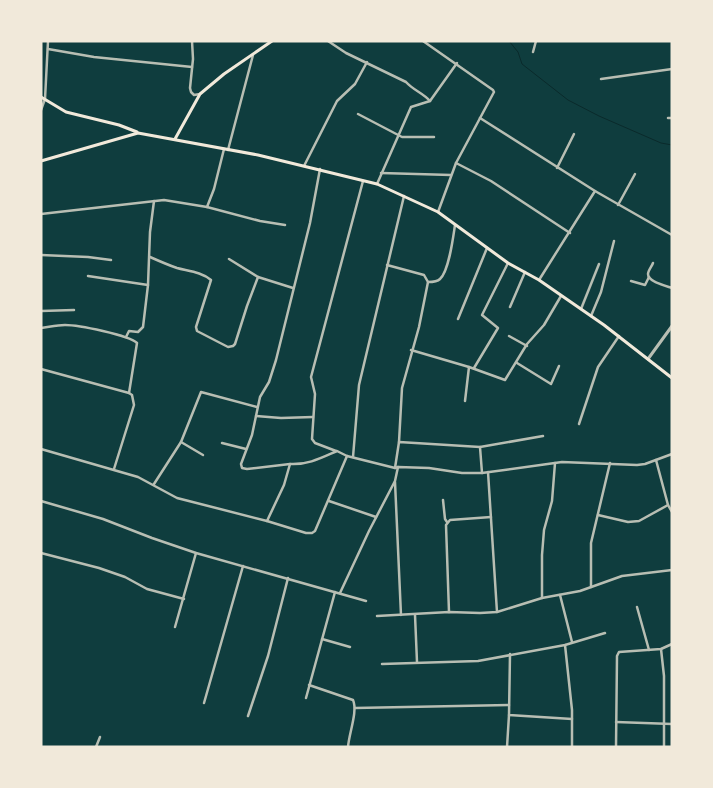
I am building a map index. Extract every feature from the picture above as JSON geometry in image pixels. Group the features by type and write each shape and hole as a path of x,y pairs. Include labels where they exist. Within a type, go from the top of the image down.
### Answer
{"main road":[{"path":"175,139 200,94 224,74 272,41"},
{"path":"43,98 66,112 119,125 138,133 320,169 376,184 404,196 438,212 508,263 539,280 619,336 672,378"},
{"path":"41,161 138,133"}],"street":[{"path":"41,110 48,41"},
{"path":"192,41 191,92 194,95 200,94"},
{"path":"328,41 346,53 406,82 430,101"},
{"path":"423,41 493,90 493,94 456,163 438,212"},
{"path":"533,52 536,41"},
{"path":"48,48 94,57 192,67"},
{"path":"207,207 226,150 252,55"},
{"path":"304,166 337,101 355,84 367,62"},
{"path":"376,184 411,107 430,101 457,63"},
{"path":"601,79 672,69"},
{"path":"358,114 402,137 434,137"},
{"path":"480,118 557,168 672,235"},
{"path":"557,168 574,134"},
{"path":"456,163 491,181 570,233"},
{"path":"320,169 310,223 276,360 269,382 262,392 252,435 241,464 242,468 247,469 302,464 312,462 337,451"},
{"path":"381,173 451,175"},
{"path":"618,205 635,174"},
{"path":"363,181 312,373 315,394 313,441 347,456 397,468 482,473 555,463 636,465 672,454"},
{"path":"539,280 595,191"},
{"path":"353,457 359,385 404,196"},
{"path":"41,214 164,200 207,207 260,221 285,225"},
{"path":"127,338 129,331 138,332 143,327 154,201"},
{"path":"428,282 437,281 443,275 450,256 456,224"},
{"path":"590,316 601,292 614,241"},
{"path":"458,319 488,248"},
{"path":"41,255 111,260"},
{"path":"150,257 211,280 196,327 197,331 228,347 236,344 258,277"},
{"path":"229,259 258,277 293,288"},
{"path":"474,368 498,328 482,315 508,263"},
{"path":"631,281 645,285 653,263"},
{"path":"581,309 598,264"},
{"path":"387,265 424,275 428,282 419,326 402,388 395,481 401,615"},
{"path":"510,306 525,272"},
{"path":"88,276 148,284"},
{"path":"649,277 651,280 672,288"},
{"path":"411,350 474,368 505,380 527,346 544,325 561,296"},
{"path":"41,312 74,310"},
{"path":"41,328 64,324 136,341 137,349 129,393"},
{"path":"648,359 672,326"},
{"path":"510,336 527,346"},
{"path":"579,424 598,367 619,336"},
{"path":"517,362 551,384 559,366"},
{"path":"465,402 469,367"},
{"path":"41,369 132,395 134,406 114,469"},
{"path":"154,484 181,442 201,392 257,407"},
{"path":"256,416 281,418 313,417"},
{"path":"399,442 480,447 543,436"},
{"path":"181,442 203,455"},
{"path":"222,443 246,449"},
{"path":"480,447 482,473"},
{"path":"41,449 138,477 177,498 306,533 315,531 347,456"},
{"path":"656,460 668,505 672,512"},
{"path":"542,598 544,530 552,501 555,463"},
{"path":"591,587 590,551 610,463"},
{"path":"267,521 284,485 290,464"},
{"path":"488,472 496,612"},
{"path":"340,593 395,481"},
{"path":"443,500 447,522 449,612"},
{"path":"41,501 103,519 196,553 366,601"},
{"path":"329,501 376,517"},
{"path":"598,515 628,522 639,521 668,505"},
{"path":"447,522 450,520 491,517"},
{"path":"41,553 99,568 125,577 147,589 184,599"},
{"path":"175,627 196,553"},
{"path":"204,703 243,566"},
{"path":"377,616 449,612 496,612 542,598 580,591 622,576 672,570"},
{"path":"248,716 268,656 288,578"},
{"path":"306,698 335,592"},
{"path":"560,595 572,642"},
{"path":"638,607 648,650"},
{"path":"415,615 417,662"},
{"path":"382,664 478,661 565,645 605,633"},
{"path":"322,639 350,647"},
{"path":"616,747 617,656 619,652 661,649 672,644"},
{"path":"565,645 572,719 572,747"},
{"path":"661,649 664,676 664,747"},
{"path":"507,747 510,654"},
{"path":"309,685 353,700 355,708 348,747"},
{"path":"355,708 509,705"},
{"path":"509,715 572,719"},
{"path":"616,722 672,724"},
{"path":"96,747 100,737"}],"waterway":[{"path":"509,41 518,52 522,64 568,100 599,116 661,143 672,145"}]}
